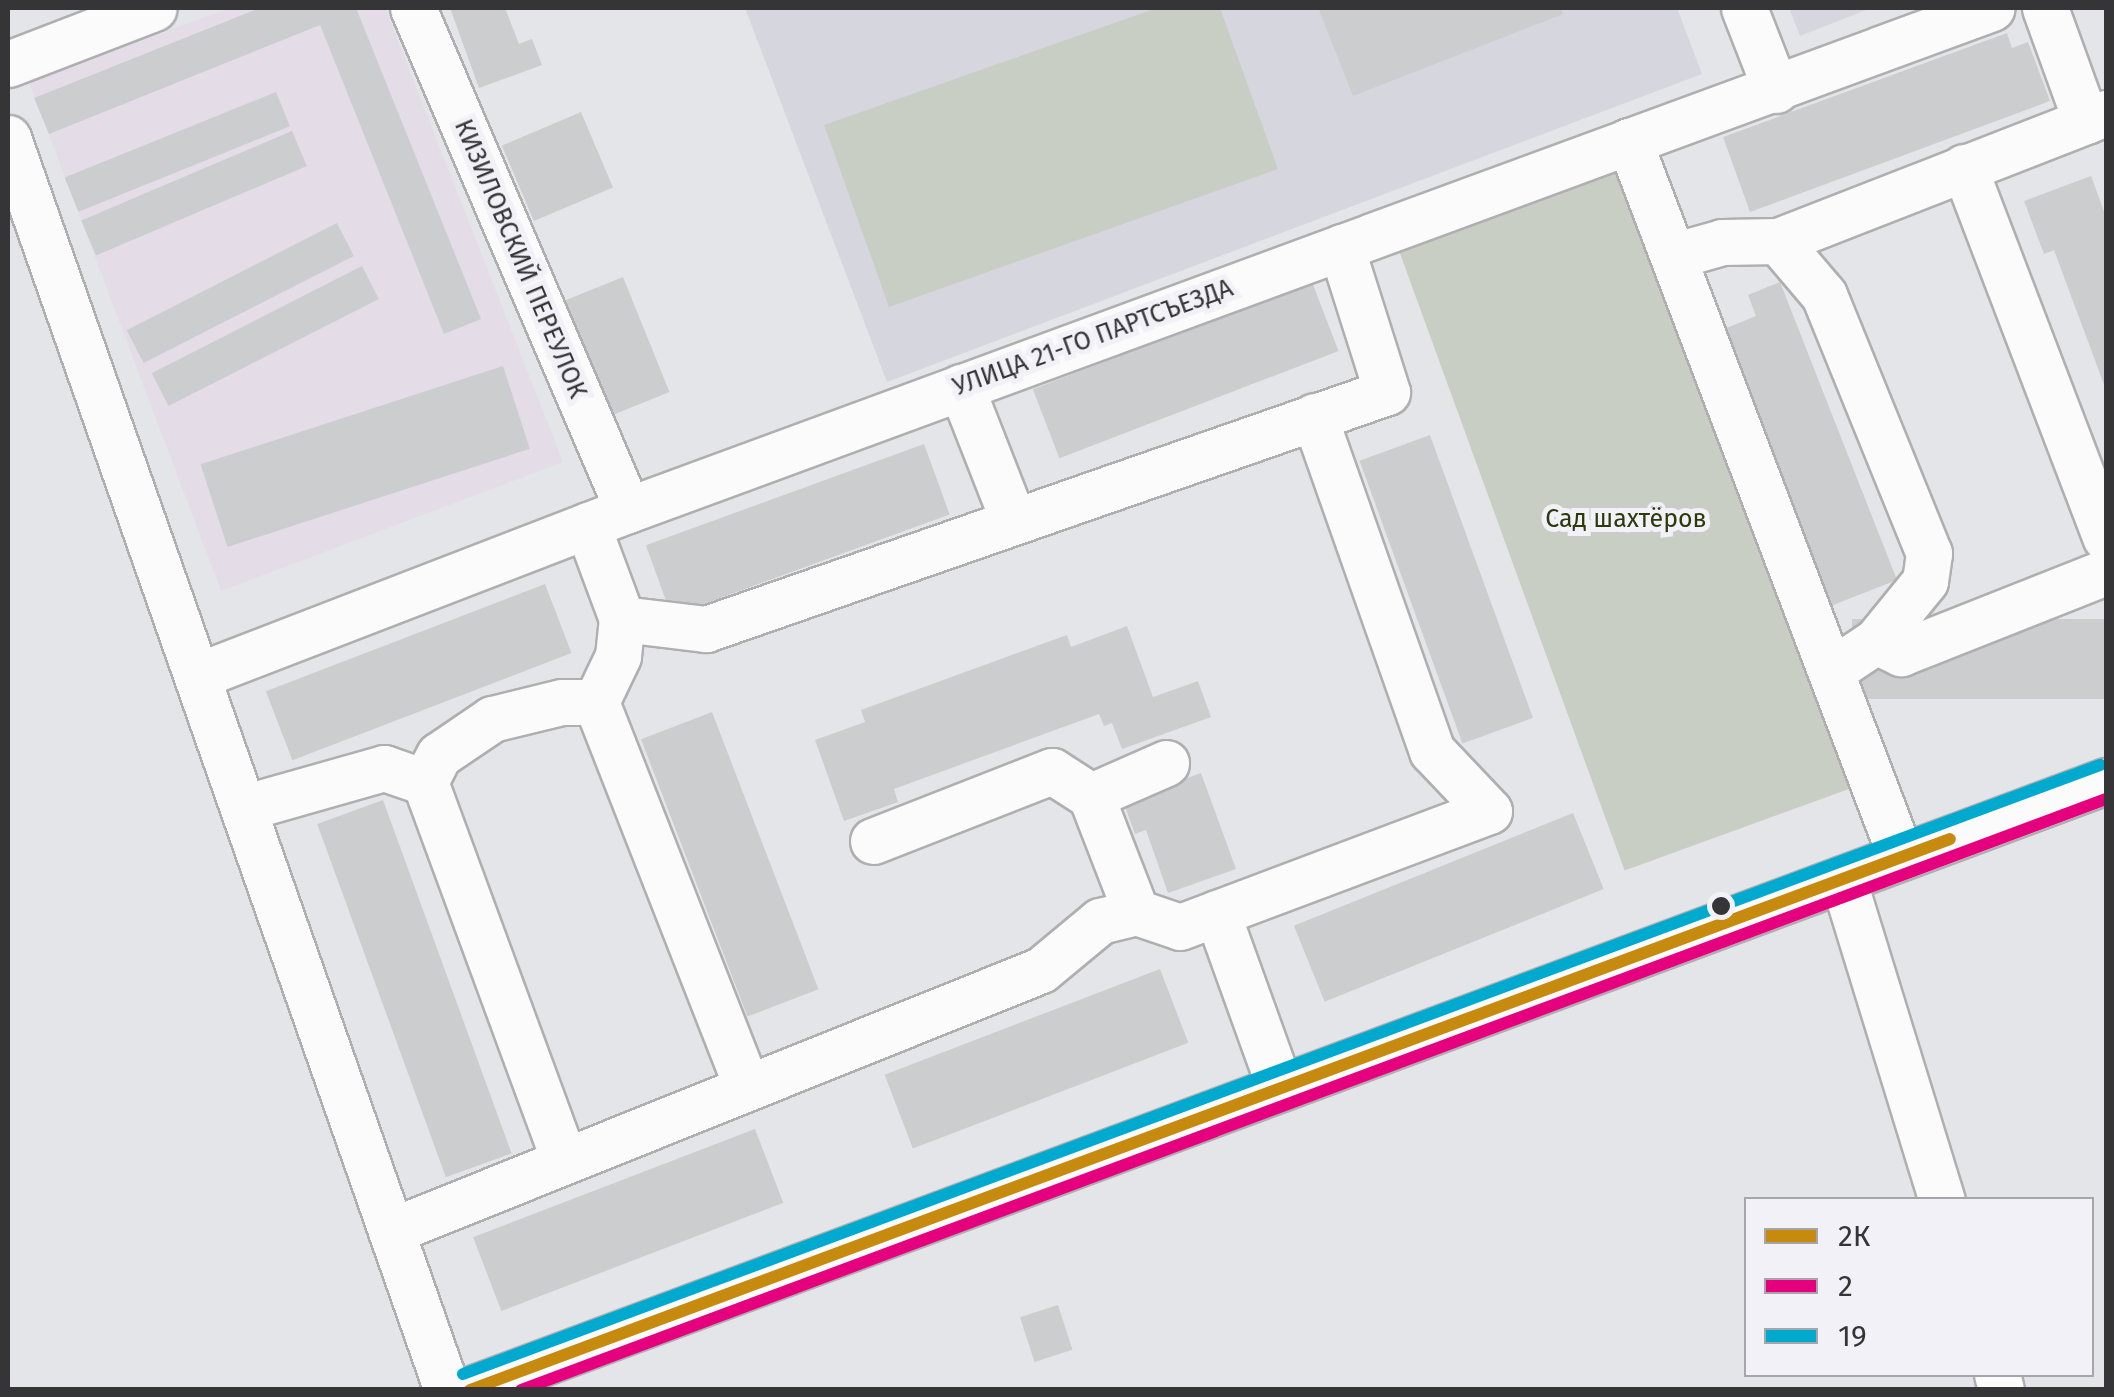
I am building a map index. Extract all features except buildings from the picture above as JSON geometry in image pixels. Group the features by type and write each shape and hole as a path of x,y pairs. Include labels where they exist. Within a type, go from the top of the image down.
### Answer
{"street":[{"path":"8,64 154,8"},
{"name":"КИЗИЛОВСКИЙ ПЕРЕУЛОК","path":"413,8 607,518 622,619"},
{"path":"1744,8 1776,90"},
{"name":"УЛИЦА 21-ГО ПАРТСЪЕЗДА","path":"197,676 607,518 1992,8"},
{"path":"1673,256 1722,242 1778,242 2096,117 2044,8"},
{"path":"8,138 446,1390"},
{"path":"1630,141 1901,857"},
{"path":"1964,166 2106,538"},
{"path":"1778,242 1824,295 1929,553 1925,582 1876,641 1830,671"},
{"path":"746,1085 596,702 618,656 622,619 706,629 1387,392 1341,247"},
{"path":"962,387 1013,520"},
{"path":"392,1231 563,1157 1041,970 1100,921 1136,912 1180,926 1489,811 1432,752 1314,416"},
{"path":"1876,641 1901,654 2106,572"},
{"path":"424,782 440,756 492,719 562,702 596,702"},
{"path":"1090,796 1166,764"},
{"path":"243,808 384,768 424,782"},
{"path":"873,841 1052,771 1090,796 1136,912"},
{"path":"469,1390 2106,780"},
{"path":"424,782 563,1157"},
{"path":"1843,879 1941,1197"},
{"path":"1217,913 1280,1088"}],"shaded area":[{"path":"230,8 385,8 563,462 221,591 29,82"},
{"path":"745,8 1677,8 1702,74 887,382"},
{"path":"1789,8 1871,8 1800,36"}],"green space":[{"path":"1157,8 1220,8 1278,169 889,307 824,125"},
{"name":"Сад шахтёров","path":"1625,167 1851,788 1625,871 1399,249"}],"transit line":[{"name":"19","path":"463,1374 2100,765"},
{"name":"2","path":"521,1390 2106,799"},
{"name":"2К","path":"470,1390 1950,839"}]}
